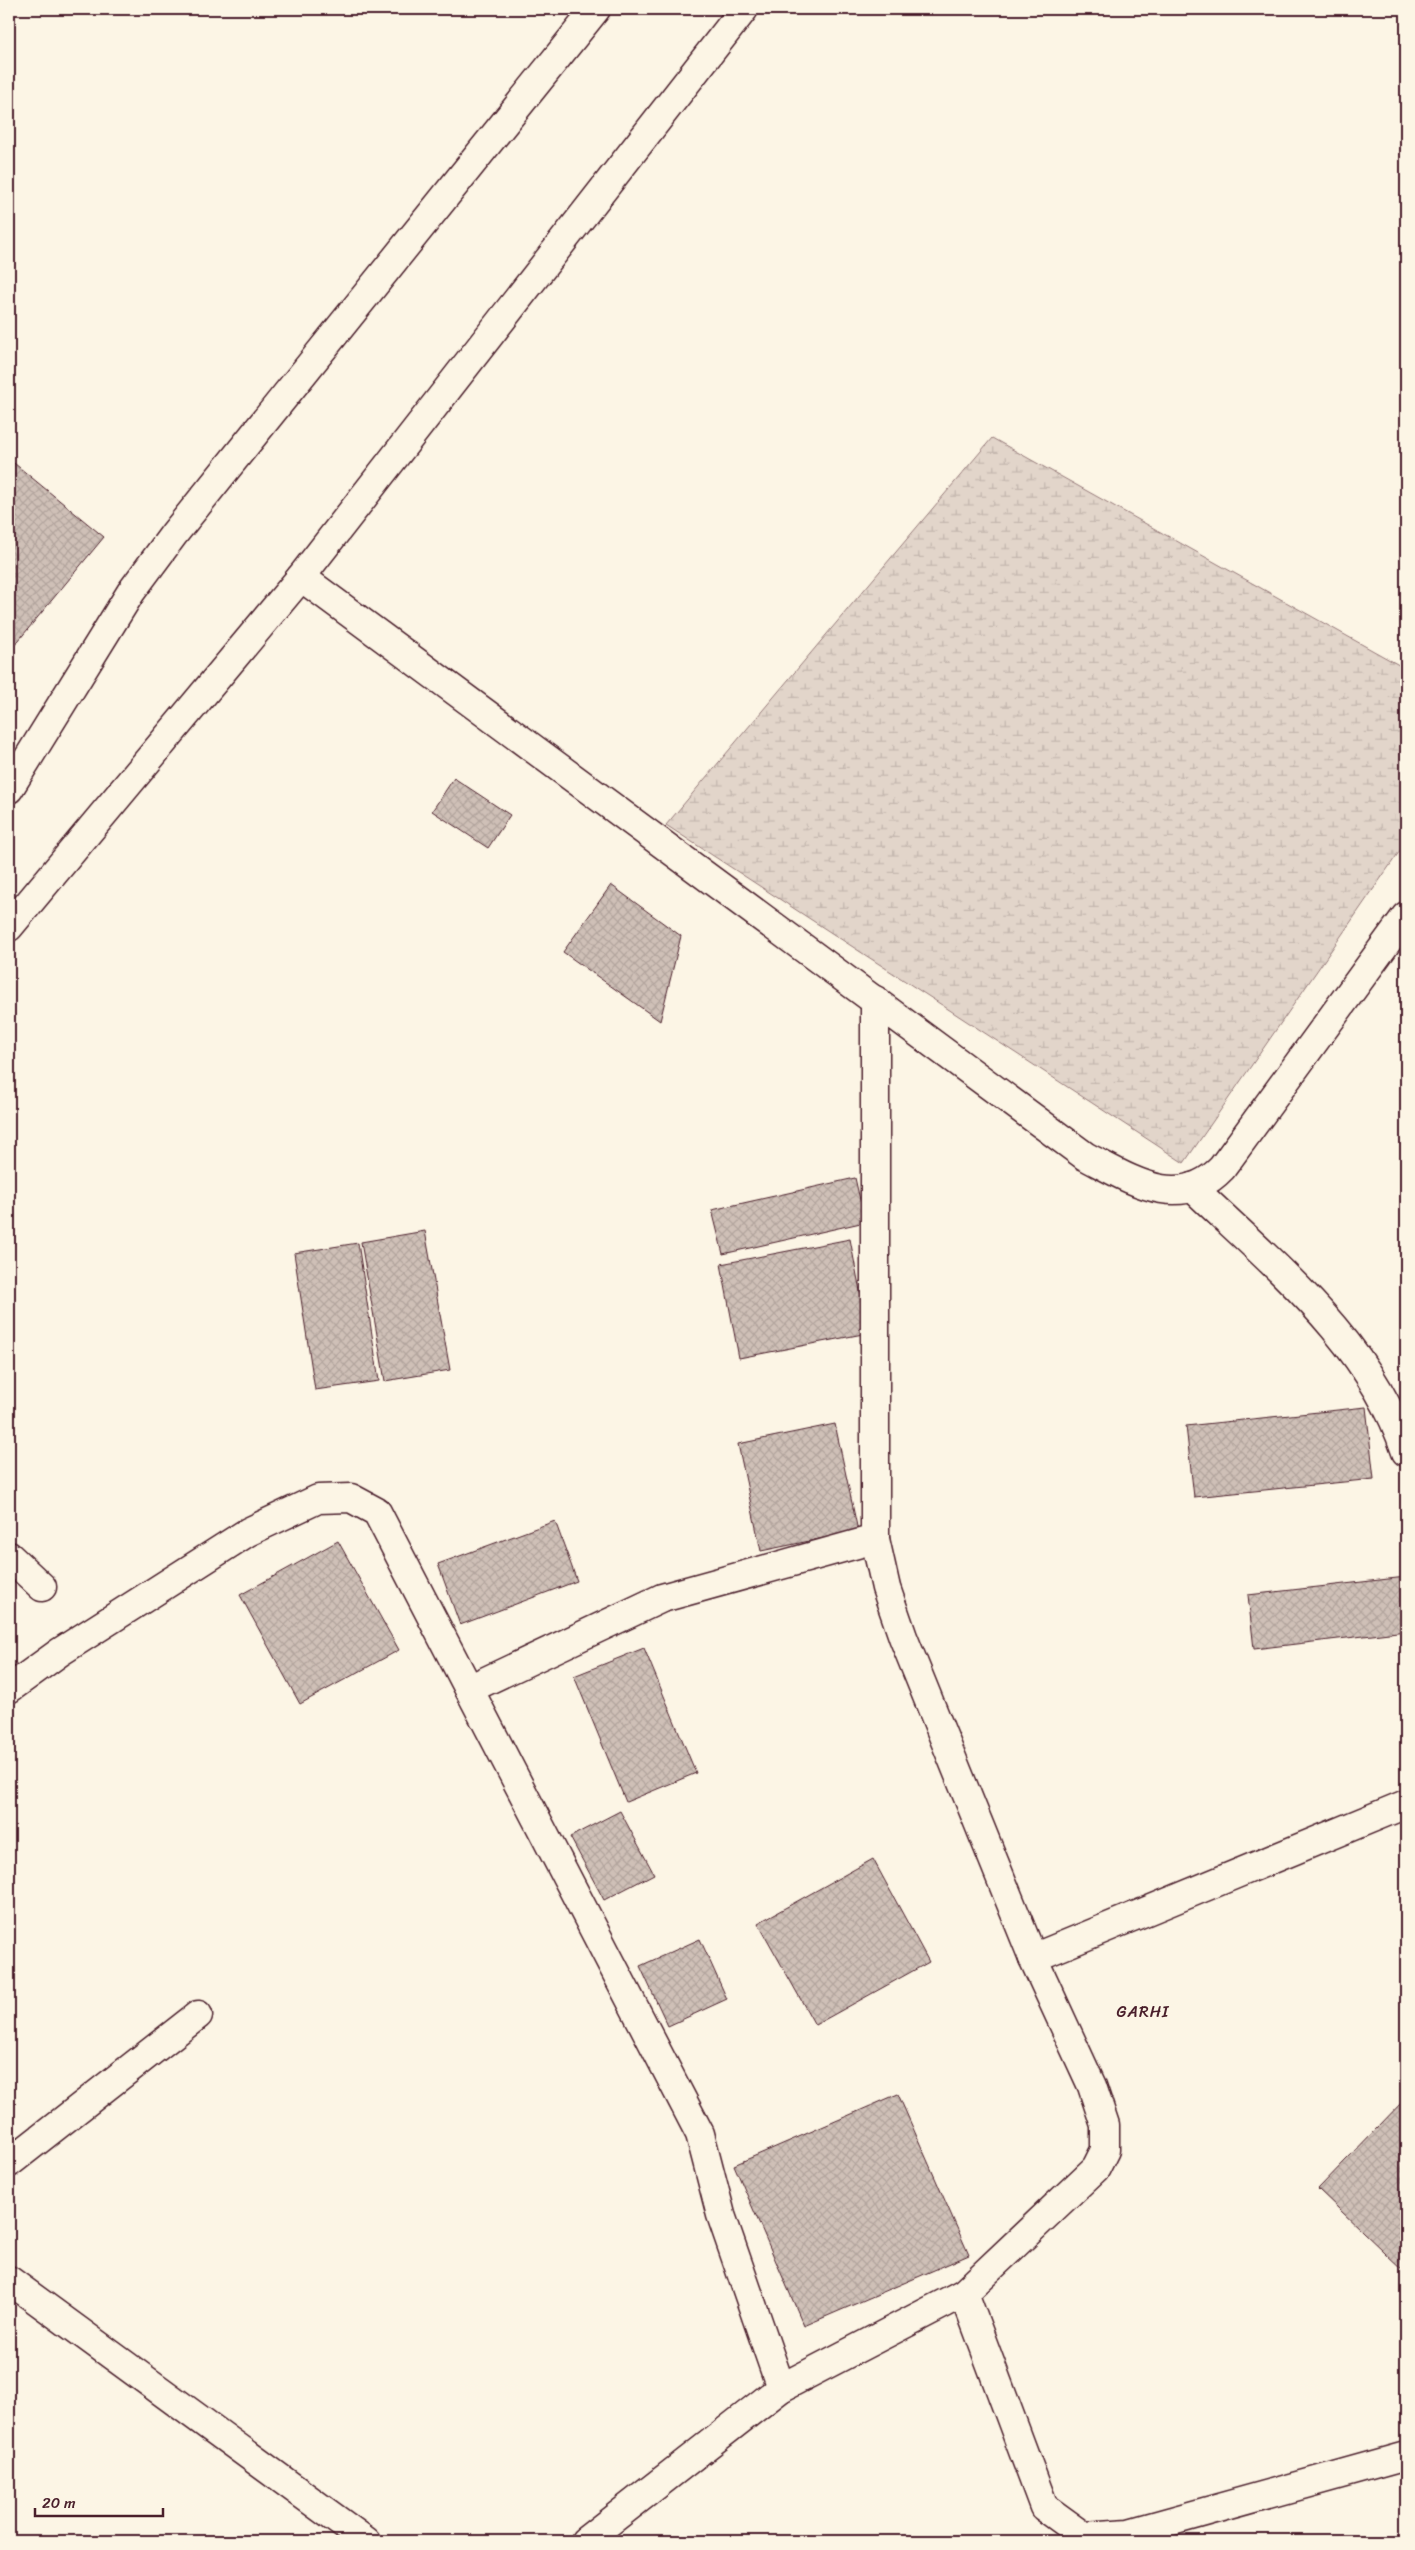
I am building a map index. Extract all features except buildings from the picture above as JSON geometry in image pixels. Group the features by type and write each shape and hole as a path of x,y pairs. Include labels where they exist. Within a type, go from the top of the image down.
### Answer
{"street":[{"path":"9,789 131,592 174,534 596,9"},
{"path":"9,927 301,577 744,9"},
{"path":"301,577 1085,1156 1145,1187 1170,1191 1210,1181 1222,1168 1406,916"},
{"path":"585,2541 782,2388 964,2293 1096,2168 1105,2150 1105,2124 1092,2086 1032,1958 903,1637 886,1588 875,1539 875,1000"},
{"path":"1192,1187 1326,1317 1371,1377 1399,1429 1406,1452"},
{"path":"9,1689 60,1652 248,1532 318,1499 351,1498 378,1512 700,2134 721,2215 782,2388"},
{"path":"470,1689 662,1598 875,1539"},
{"path":"9,1556 42,1587"},
{"path":"1032,1958 1406,1804"},
{"path":"9,2163 198,2015"},
{"path":"9,2280 366,2541"},
{"path":"964,2293 1044,2506 1084,2536 1130,2533 1406,2456"}],"green space":[{"path":"992,438 1406,669 1406,842 1184,1163 666,825"}],"district":[{"name":"GARHI","path":"1143,2011"}]}
